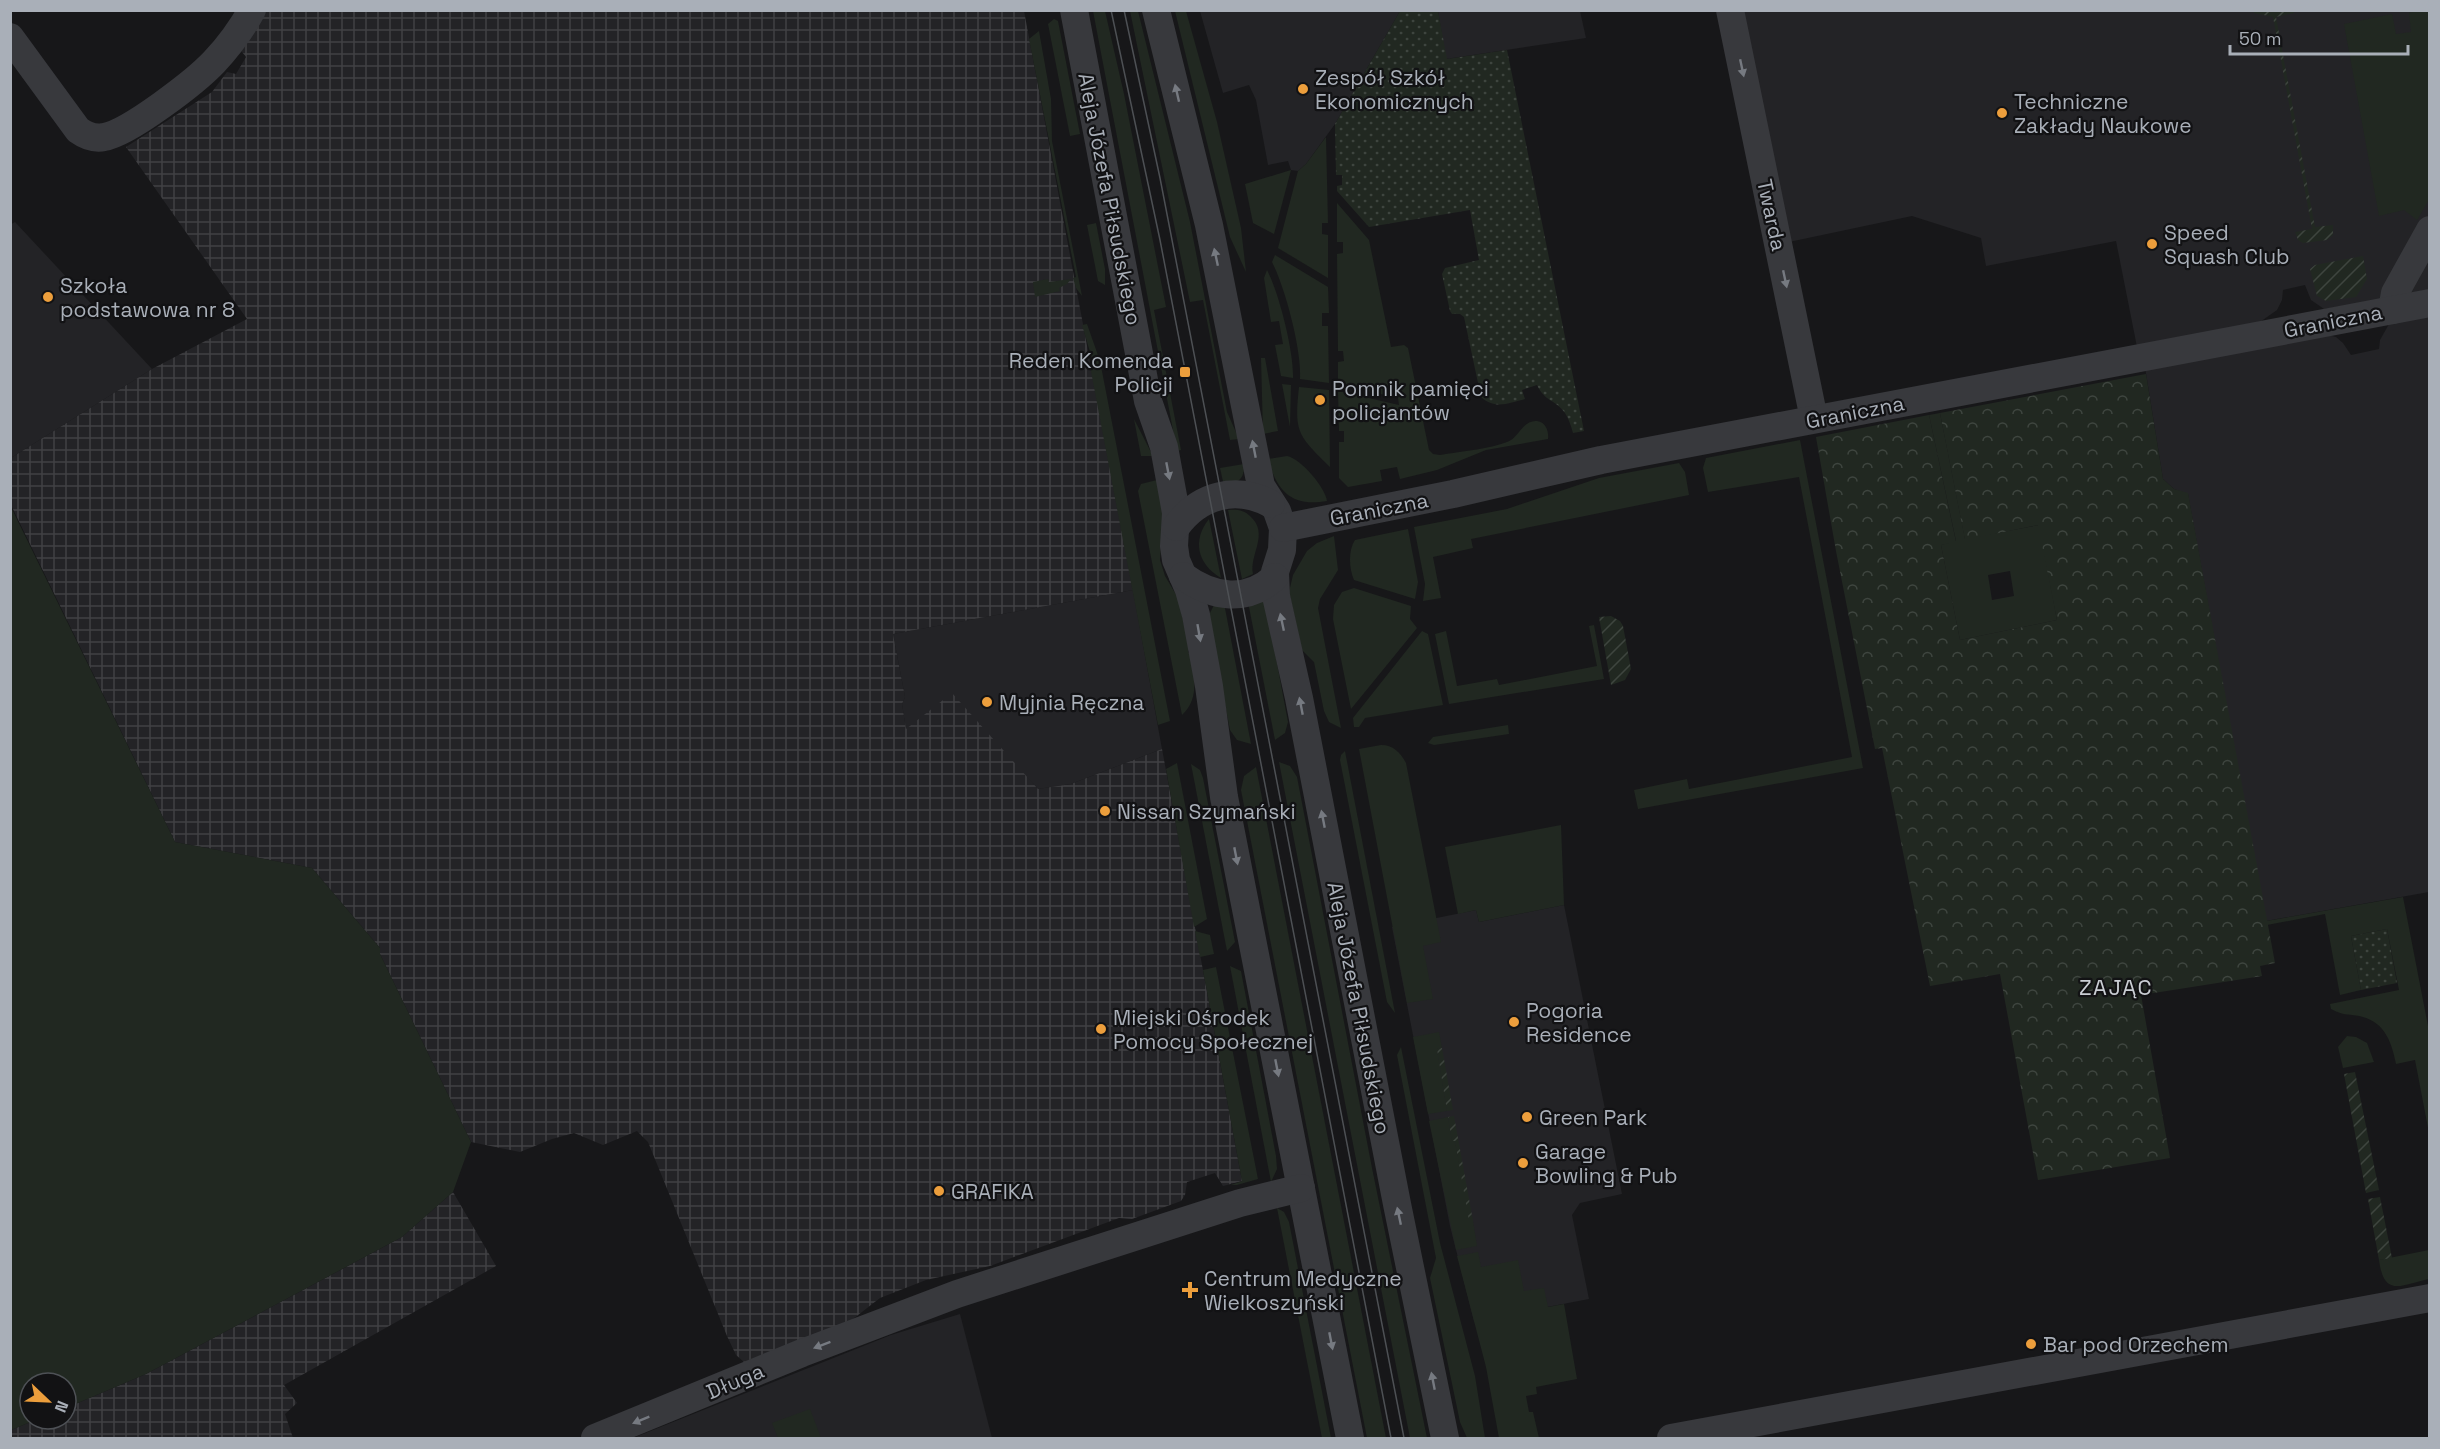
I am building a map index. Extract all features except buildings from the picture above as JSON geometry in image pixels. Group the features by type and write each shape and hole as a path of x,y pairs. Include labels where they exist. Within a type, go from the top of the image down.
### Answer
{"street":[{"path":"10,37 71,121 82,133 99,137 125,128 194,81 222,53 252,10"},
{"name":"Aleja Józefa Piłsudskiego","path":"1074,10 1148,401 1164,447 1172,486 1176,527"},
{"path":"1156,10 1207,216 1261,486 1277,516 1282,550 1275,577 1256,591 1237,596 1206,590 1183,576"},
{"name":"Twarda","path":"1730,10 1814,419"},
{"path":"2392,310 2395,293 2430,230"},
{"name":"Graniczna","path":"1277,516 1453,494 1601,460 2430,303"},
{"path":"1277,516 1248,495 1221,494 1201,503 1176,527 1174,546 1176,560 1192,600 1198,627 1209,686 1224,797 1350,1438"},
{"name":"Aleja Józefa Piłsudskiego","path":"1275,577 1276,596 1299,698 1396,1204 1445,1438"},
{"name":"Długa","path":"595,1438 876,1324 957,1294 1240,1203 1301,1188"},
{"path":"1671,1438 2430,1298"}],"shaded area":[{"path":"265,11 1024,11 1133,590 893,634 905,697 902,704 906,729 952,693 1038,789 1071,784 1162,749 1242,1181 1223,1186 1215,1173 1187,1182 1185,1195 1181,1201 1132,1219 1119,1218 990,1266 926,1280 880,1298 849,1322 744,1362 736,1355 727,1336 648,1142 637,1131 603,1145 574,1133 520,1152 471,1142 380,954 380,948 312,868 175,842 11,505 11,458 152,369 247,319 126,147 212,92 227,72 236,74 246,57 238,47"},
{"name":"Zespół Szkół Ekonomicznych","path":"1200,11 1400,11 1335,124 1306,164 1298,171 1291,170 1288,161 1268,165 1256,100 1249,85 1223,93"},
{"path":"1438,11 1580,11 1586,38 1446,59"},
{"name":"Techniczne Zakłady Naukowe","path":"1743,11 2429,11 2429,291 2324,309 2311,300 2305,285 2283,290 2282,300 2277,310 2260,322 2137,347 2116,241 1986,266 1981,238 1912,216 1789,242"},
{"name":"Szkoła podstawowa nr 8","path":"15,222 152,369 11,458 10,225"},
{"path":"2429,314 2429,892 2266,921 2188,494 2174,489 2163,479 2145,367 2327,335 2336,337 2351,355 2379,349 2380,340 2389,324"},
{"path":"1133,590 1162,749 1071,784 1038,789 1000,749 906,730 902,704 905,697 893,634"},
{"path":"1564,905 1622,1194 1580,1203 1572,1215 1589,1299 1474,1321 1450,1226 1392,927 1476,910 1479,922"},
{"path":"453,1192 496,1266 284,1385 297,1403 285,1414 293,1438 11,1438 11,1430 18,1427 18,1431 78,1431 78,1403 146,1374 402,1237"},
{"path":"960,1314 992,1438 633,1438 891,1335"}],"green space":[{"path":"2420,10 2429,11 2430,198 2417,220 2404,210 2379,216 2344,24 2392,14 2396,34 2411,32 2409,13"},
{"path":"1093,11 1105,11 1124,94 1166,307 1154,310 1181,450 1177,451"},
{"path":"1130,11 1138,11 1190,222 1227,412 1239,439 1230,440 1203,300 1190,302"},
{"path":"1175,11 1186,11 1217,122 1241,228 1246,272 1230,237"},
{"path":"1400,11 1438,11 1447,59 1507,50 1584,431 1573,433 1565,413 1543,395 1537,385 1522,390 1525,399 1508,404 1492,403 1481,397 1464,317 1460,314 1452,314 1450,311 1442,274 1445,268 1479,260 1470,210 1369,227 1337,191 1337,186 1342,185 1342,175 1336,175 1335,124"},
{"path":"2254,11 2293,11 2294,13 2276,17 2315,227 2333,225 2333,235 2327,240 2303,243 2298,240 2295,232 2312,229 2273,17 2254,13"},
{"path":"1054,19 1058,21 1080,134 1070,136 1048,24"},
{"path":"1039,31 1051,99 1052,141 1082,296 1073,278 1076,277 1029,39"},
{"path":"1326,137 1328,223 1322,223 1322,234 1328,235 1328,278 1278,248 1298,171"},
{"path":"1291,170 1274,234 1253,223 1245,184"},
{"path":"1337,203 1369,240 1391,347 1404,345 1408,348 1429,450 1433,454 1440,455 1505,443 1533,421 1545,425 1548,439 1486,450 1437,470 1400,479 1397,467 1380,470 1382,481 1348,487 1339,478 1339,442 1344,442 1344,431 1339,431 1338,391 1399,405 1398,398 1338,384 1338,362 1344,361 1343,351 1338,351 1337,254 1343,253 1343,242 1337,242"},
{"path":"1096,223 1105,269 1105,285 1098,281 1087,225"},
{"path":"1275,255 1328,287 1329,313 1322,313 1322,326 1328,326 1329,383 1300,379 1292,319 1272,262"},
{"path":"2363,256 2367,279 2356,297 2326,301 2317,296 2310,269 2315,265"},
{"path":"1267,270 1285,323 1293,378 1281,376 1275,345 1283,344 1279,321 1271,322 1264,278"},
{"path":"1048,279 1049,282 1071,279 1059,288 1060,291 1035,297 1033,282"},
{"path":"1087,324 1100,361 1170,721 1158,725 1090,366 1093,362 1082,325"},
{"path":"1261,358 1265,358 1278,431 1263,434"},
{"path":"2146,374 2163,479 2174,489 2188,493 2275,963 2260,966 2262,976 2141,995 2170,1158 2038,1180 2000,974 1930,986 1882,748 1875,749 1816,437 1929,415 1956,542 1941,545 1960,640 2057,620 2038,525 1965,540 1940,413"},
{"path":"1282,384 1291,385 1290,427"},
{"path":"1299,387 1329,390 1330,467 1305,440 1301,432 1297,414"},
{"path":"1940,413 1965,539 2039,525 2057,620 1960,640 1941,545 1956,541 1929,415","holes":["2010,571 2014,596 1992,600 1988,575"]},
{"path":"1134,419 1153,456 1141,456"},
{"path":"1800,440 1863,768 1638,809 1634,790 1687,779 1689,789 1852,757 1799,477 1708,492 1703,468 1706,458"},
{"path":"1287,456 1299,462 1312,474 1322,488 1327,501 1304,502 1288,495 1281,488 1268,459"},
{"path":"1679,463 1685,472 1689,495 1471,539 1473,548 1433,557 1441,598 1423,601 1425,584 1414,527 1507,509 1599,478"},
{"path":"1244,464 1242,477 1224,486 1220,468"},
{"path":"1157,480 1163,513 1160,560 1165,576 1178,598 1193,671 1194,694 1182,715 1138,491 1141,484"},
{"path":"10,505 175,842 312,868 380,948 380,954 471,1142 453,1192 402,1237 146,1374 78,1403 78,1371 18,1371 18,1427 11,1430"},
{"path":"1228,510 1245,512 1256,523 1258,530 1253,574 1242,579"},
{"path":"1209,519 1221,578 1207,566 1200,551 1200,535"},
{"path":"1408,529 1418,582 1415,599 1354,580 1350,560 1355,540"},
{"path":"1334,536 1338,570 1320,599 1318,608 1341,728 1329,722 1324,711 1314,662 1302,650 1289,592 1293,575 1307,551 1317,543"},
{"path":"1354,588 1411,606 1410,619 1417,628 1351,709 1333,619 1334,605 1342,592"},
{"path":"1265,599 1288,722 1285,733 1275,740 1248,602"},
{"path":"1224,603 1251,744 1237,740 1230,730 1208,617 1214,605"},
{"path":"1611,616 1620,621 1623,626 1631,669 1625,680 1611,685 1599,617"},
{"path":"1594,625 1604,679 1449,704 1435,634 1446,631 1457,686 1497,679 1499,685 1597,666 1589,626"},
{"path":"1422,631 1428,634 1443,705 1365,718 1359,727 1354,727 1353,718"},
{"path":"1508,725 1509,734 1434,745 1428,743 1433,737"},
{"path":"1381,745 1396,750 1406,763 1441,942 1423,946 1433,999 1407,1003 1359,749"},
{"path":"1345,751 1395,1013 1387,1002 1340,760"},
{"path":"1279,762 1290,766 1297,777 1372,1168 1427,1438 1410,1438"},
{"path":"1177,763 1207,919 1194,927 1166,769"},
{"path":"1191,764 1200,770 1203,778 1235,942 1227,951"},
{"path":"1256,767 1386,1438 1367,1438 1241,790 1244,776"},
{"path":"1561,825 1564,905 1479,922 1476,910 1458,914 1445,847"},
{"path":"2403,897 2429,1031 2429,1133 2415,1060 2396,1064 2390,1041 2377,1024 2363,1017 2331,1009 2330,1004 2399,990 2387,929 2351,936 2361,990 2340,995 2325,914 2267,925 2266,921"},
{"path":"2387,929 2397,983 2361,990 2351,936"},
{"path":"1195,931 1210,935 1214,954 1200,957"},
{"path":"1230,966 1241,971 1276,1156 1277,1169 1271,1182"},
{"path":"1216,967 1258,1179 1237,1185 1231,1185 1242,1181 1203,970"},
{"path":"1439,1032 1442,1048 1437,1049 1447,1111 1428,1114 1413,1037"},
{"path":"2347,1036 2356,1037 2367,1043 2374,1062 2343,1068 2338,1047"},
{"path":"1401,1047 1440,1243 1475,1376 1485,1438 1467,1438 1460,1422 1430,1278 1436,1258 1397,1055"},
{"path":"1442,1048 1453,1110 1447,1111 1437,1049"},
{"path":"2355,1072 2379,1190 2366,1193 2344,1074"},
{"path":"1454,1116 1473,1221 1469,1221 1455,1141 1452,1141 1448,1117"},
{"path":"1448,1117 1477,1246 1456,1250 1429,1121"},
{"path":"2380,1197 2392,1258 2379,1260 2368,1199"},
{"path":"1277,1208 1284,1212 1289,1222 1331,1438 1322,1438"},
{"path":"2429,1250 2429,1279 2402,1286 2395,1286 2385,1280 2379,1260"},
{"path":"1478,1252 1481,1267 1518,1260 1524,1291 1544,1288 1548,1307 1564,1304 1577,1379 1536,1387 1537,1394 1526,1396 1529,1412 1533,1412 1539,1438 1499,1438 1486,1367 1457,1256"},
{"path":"810,1409 821,1438 778,1438 772,1423"}],"tram line":[{"path":"1111,10 1160,240 1391,1438"},
{"path":"1124,10 1160,178 1404,1438"}],"place":[{"name":"Zespół Szkół Ekonomicznych","path":"1303,89"},
{"name":"Techniczne Zakłady Naukowe","path":"2002,113"},
{"name":"Speed Squash Club","path":"2152,244"},
{"name":"Szkoła podstawowa nr 8","path":"48,297"},
{"name":"Reden Komenda Policji","path":"1185,372"},
{"name":"Pomnik pamięci policjantów","path":"1320,400"},
{"name":"Myjnia Ręczna","path":"987,702"},
{"name":"Nissan Szymański","path":"1105,811"},
{"name":"Pogoria Residence","path":"1514,1022"},
{"name":"Miejski Ośrodek Pomocy Społecznej","path":"1101,1029"},
{"name":"Green Park","path":"1527,1117"},
{"name":"Garage Bowling & Pub","path":"1523,1163"},
{"name":"GRAFIKA","path":"939,1191"},
{"name":"Centrum Medyczne Wielkoszyński","path":"1190,1290"},
{"name":"Bar pod Orzechem","path":"2031,1344"}],"district":[{"name":"ZAJĄC","path":"2116,987"}]}
